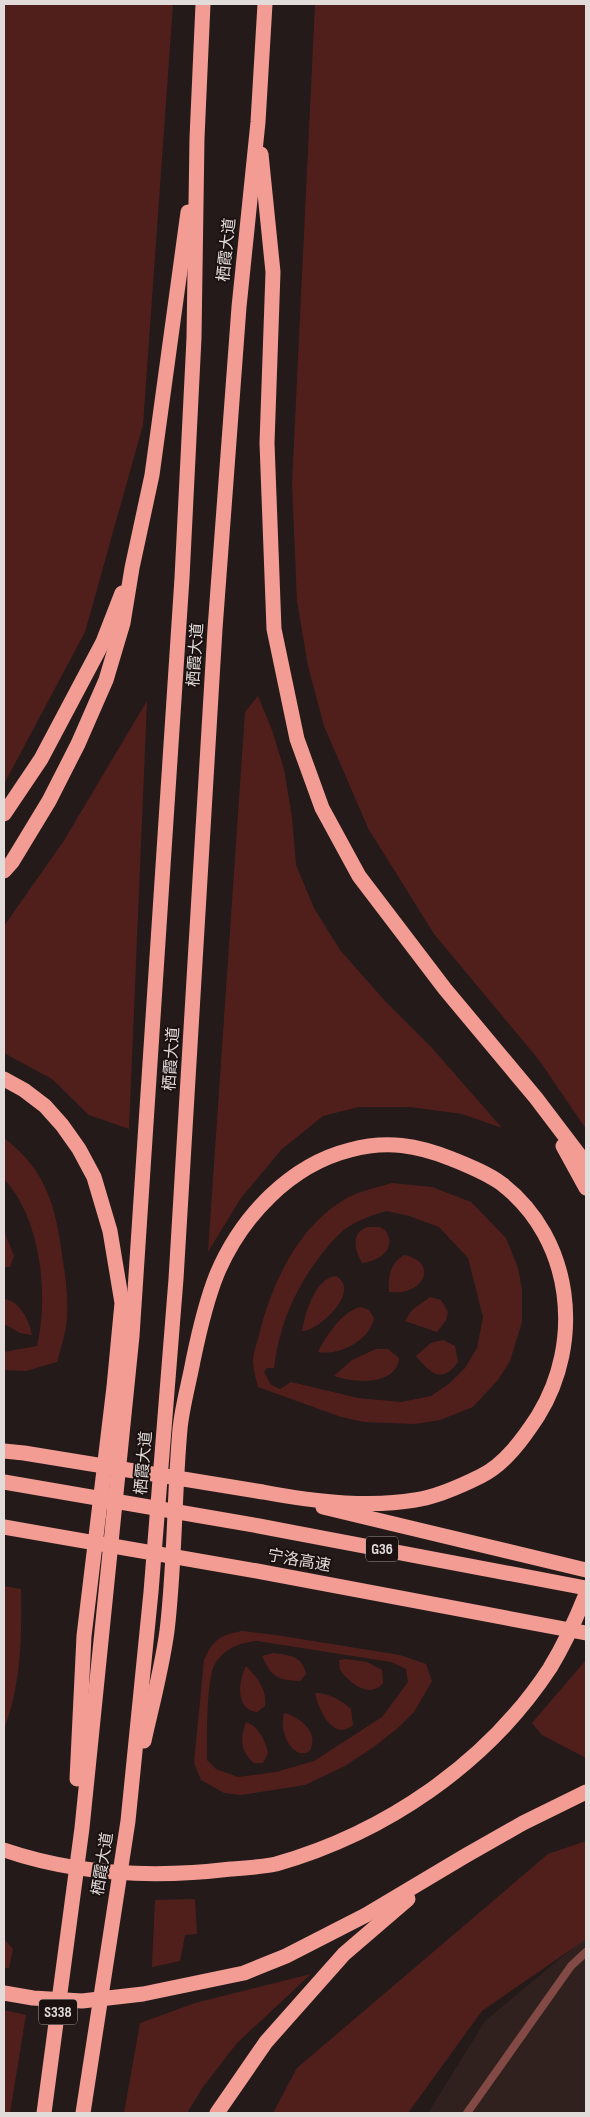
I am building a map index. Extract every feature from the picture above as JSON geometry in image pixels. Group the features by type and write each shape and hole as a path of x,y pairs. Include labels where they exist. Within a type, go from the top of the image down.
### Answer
{"highway":[{"name":"栖霞大道","path":"44,2113 82,1828 132,1336 182,578 194,338 197,138 203,4"},
{"name":"栖霞大道","path":"83,2113 128,1820 152,1582 176,1278 215,628 239,307 258,122 265,4"},
{"path":"258,122 273,272 268,443 274,629 297,739 322,808 359,876 445,989 536,1098 586,1164"},
{"path":"4,871 12,862 49,801 78,744 106,680 123,623 132,568 152,475 166,385 197,138"},
{"path":"4,814 41,759 74,698 103,642 132,568"},
{"path":"4,1079 24,1090 44,1106 62,1125 90,1170 110,1231 122,1303 84,1636 71,1910"},
{"path":"536,1098 586,1188"},
{"path":"4,1450 24,1453 263,1492 287,1496 376,1504 418,1500 454,1488 484,1475 509,1454 529,1430 546,1402 557,1376 565,1346 567,1311 562,1279 552,1248 538,1223 524,1204 501,1183 475,1168 432,1151 401,1144 371,1144 337,1153 314,1163 286,1182 245,1225 218,1273 198,1337 180,1425 166,1633 128,1820"},
{"name":"宁洛高速","path":"11,1483 259,1526 586,1588"},
{"path":"287,1496 332,1510 586,1570"},
{"name":"宁洛高速","path":"9,1528 257,1571 586,1633"},
{"path":"4,1850 27,1858 85,1870 136,1874 193,1874 274,1864 374,1825 403,1810 470,1758 508,1722 550,1668 586,1594"},
{"path":"4,1993 33,1998 82,2001 143,1994 244,1974 286,1956 366,1915 465,1856 586,1792"},
{"path":"217,2113 266,2042 344,1954 399,1905 465,1856"}],"lane":[{"path":"467,2113 571,1966 586,1952"}],"shaded area":[{"path":"4,4 173,4 143,425 85,632 4,784"},
{"path":"315,4 586,4 586,1129 539,1060 434,934 368,828 324,726 308,666 297,601 292,484"},
{"path":"258,696 272,730 284,769 292,817 296,865 314,908 340,950 385,1001 432,1048 502,1128 462,1114 410,1107 359,1107 323,1116 281,1150 241,1198 208,1252 245,712"},
{"path":"147,701 129,1129 89,1115 52,1079 4,1053 4,926 63,842"},
{"path":"4,1138 31,1164 47,1192 57,1224 66,1282 66,1323 57,1362 26,1371 4,1370 4,1352 37,1346 41,1326 42,1281 34,1236 17,1195 4,1179"},
{"path":"392,1183 432,1187 471,1202 506,1238 518,1268 522,1290 522,1322 510,1361 498,1380 473,1407 440,1420 415,1424 364,1422 341,1417 258,1387 253,1364 264,1316 279,1278 299,1243 326,1213 342,1201 360,1192","holes":["387,1211 409,1216 439,1227 468,1258 483,1317 477,1348 465,1368 450,1383 431,1396 401,1402 358,1398 291,1382 280,1389 271,1385 264,1372 267,1368 274,1368 284,1322 303,1281 326,1248 345,1229 365,1218"]},
{"path":"367,1227 380,1227 386,1231 389,1243 388,1249 380,1257 362,1263 357,1253 356,1238"},
{"path":"4,1231 14,1256 10,1267 4,1267"},
{"path":"404,1255 415,1258 421,1264 424,1270 423,1277 419,1284 412,1289 402,1292 389,1292 389,1281 393,1266"},
{"path":"336,1276 343,1283 344,1292 341,1301 326,1319 317,1326 302,1331 312,1298 322,1283"},
{"path":"430,1297 441,1300 448,1312 446,1320 437,1332 405,1321 412,1310"},
{"path":"4,1299 15,1303 23,1312 29,1323 32,1335 20,1333 4,1324"},
{"path":"361,1307 369,1310 374,1318 367,1333 353,1345 344,1349 327,1353 318,1352 335,1325 348,1313"},
{"path":"443,1340 455,1346 458,1362 452,1369 442,1375 432,1372 416,1356 431,1343"},
{"path":"376,1349 388,1349 399,1358 391,1374 383,1378 363,1381 334,1376 352,1360"},
{"path":"4,1586 21,1589 21,1642 14,1695 4,1729"},
{"path":"242,1631 276,1635 400,1655 426,1664 432,1681 414,1712 399,1727 345,1766 305,1785 241,1795 224,1793 201,1780 194,1763 204,1660 218,1639","holes":["257,1641 391,1662 406,1669 408,1682 382,1717 314,1761 276,1772 238,1777 216,1769 207,1760 208,1710 212,1671 223,1654 233,1647"]},
{"path":"273,1653 290,1656 298,1660 302,1663 306,1674 300,1681 286,1680 276,1676 269,1669 262,1656"},
{"path":"339,1660 367,1662 382,1670 383,1683 378,1688 372,1690 366,1690 354,1684 340,1670"},
{"path":"586,1660 586,1758 542,1735 532,1723"},
{"path":"246,1666 263,1689 265,1706 257,1712 245,1706 240,1693 240,1686"},
{"path":"315,1693 325,1694 334,1698 351,1709 353,1725 346,1729 333,1727 323,1715"},
{"path":"284,1713 300,1720 309,1729 313,1739 310,1751 299,1753 289,1744 283,1730"},
{"path":"246,1722 251,1724 261,1734 265,1743 268,1753 263,1763 254,1763 246,1754 242,1739"},
{"path":"586,1841 586,1939 482,2011 408,2113 273,2113 297,2068 548,1854"},
{"path":"195,1899 197,1934 185,1935 180,1961 152,1967 155,1900"},
{"path":"586,1937 586,2113 428,2113 485,2021"},
{"path":"4,1939 13,1949 9,1968 4,1968"},
{"path":"311,1974 237,2043 203,2087 187,2113 124,2113 140,2023 195,2003"},
{"path":"4,2010 26,2015 10,2113 4,2113"}]}
